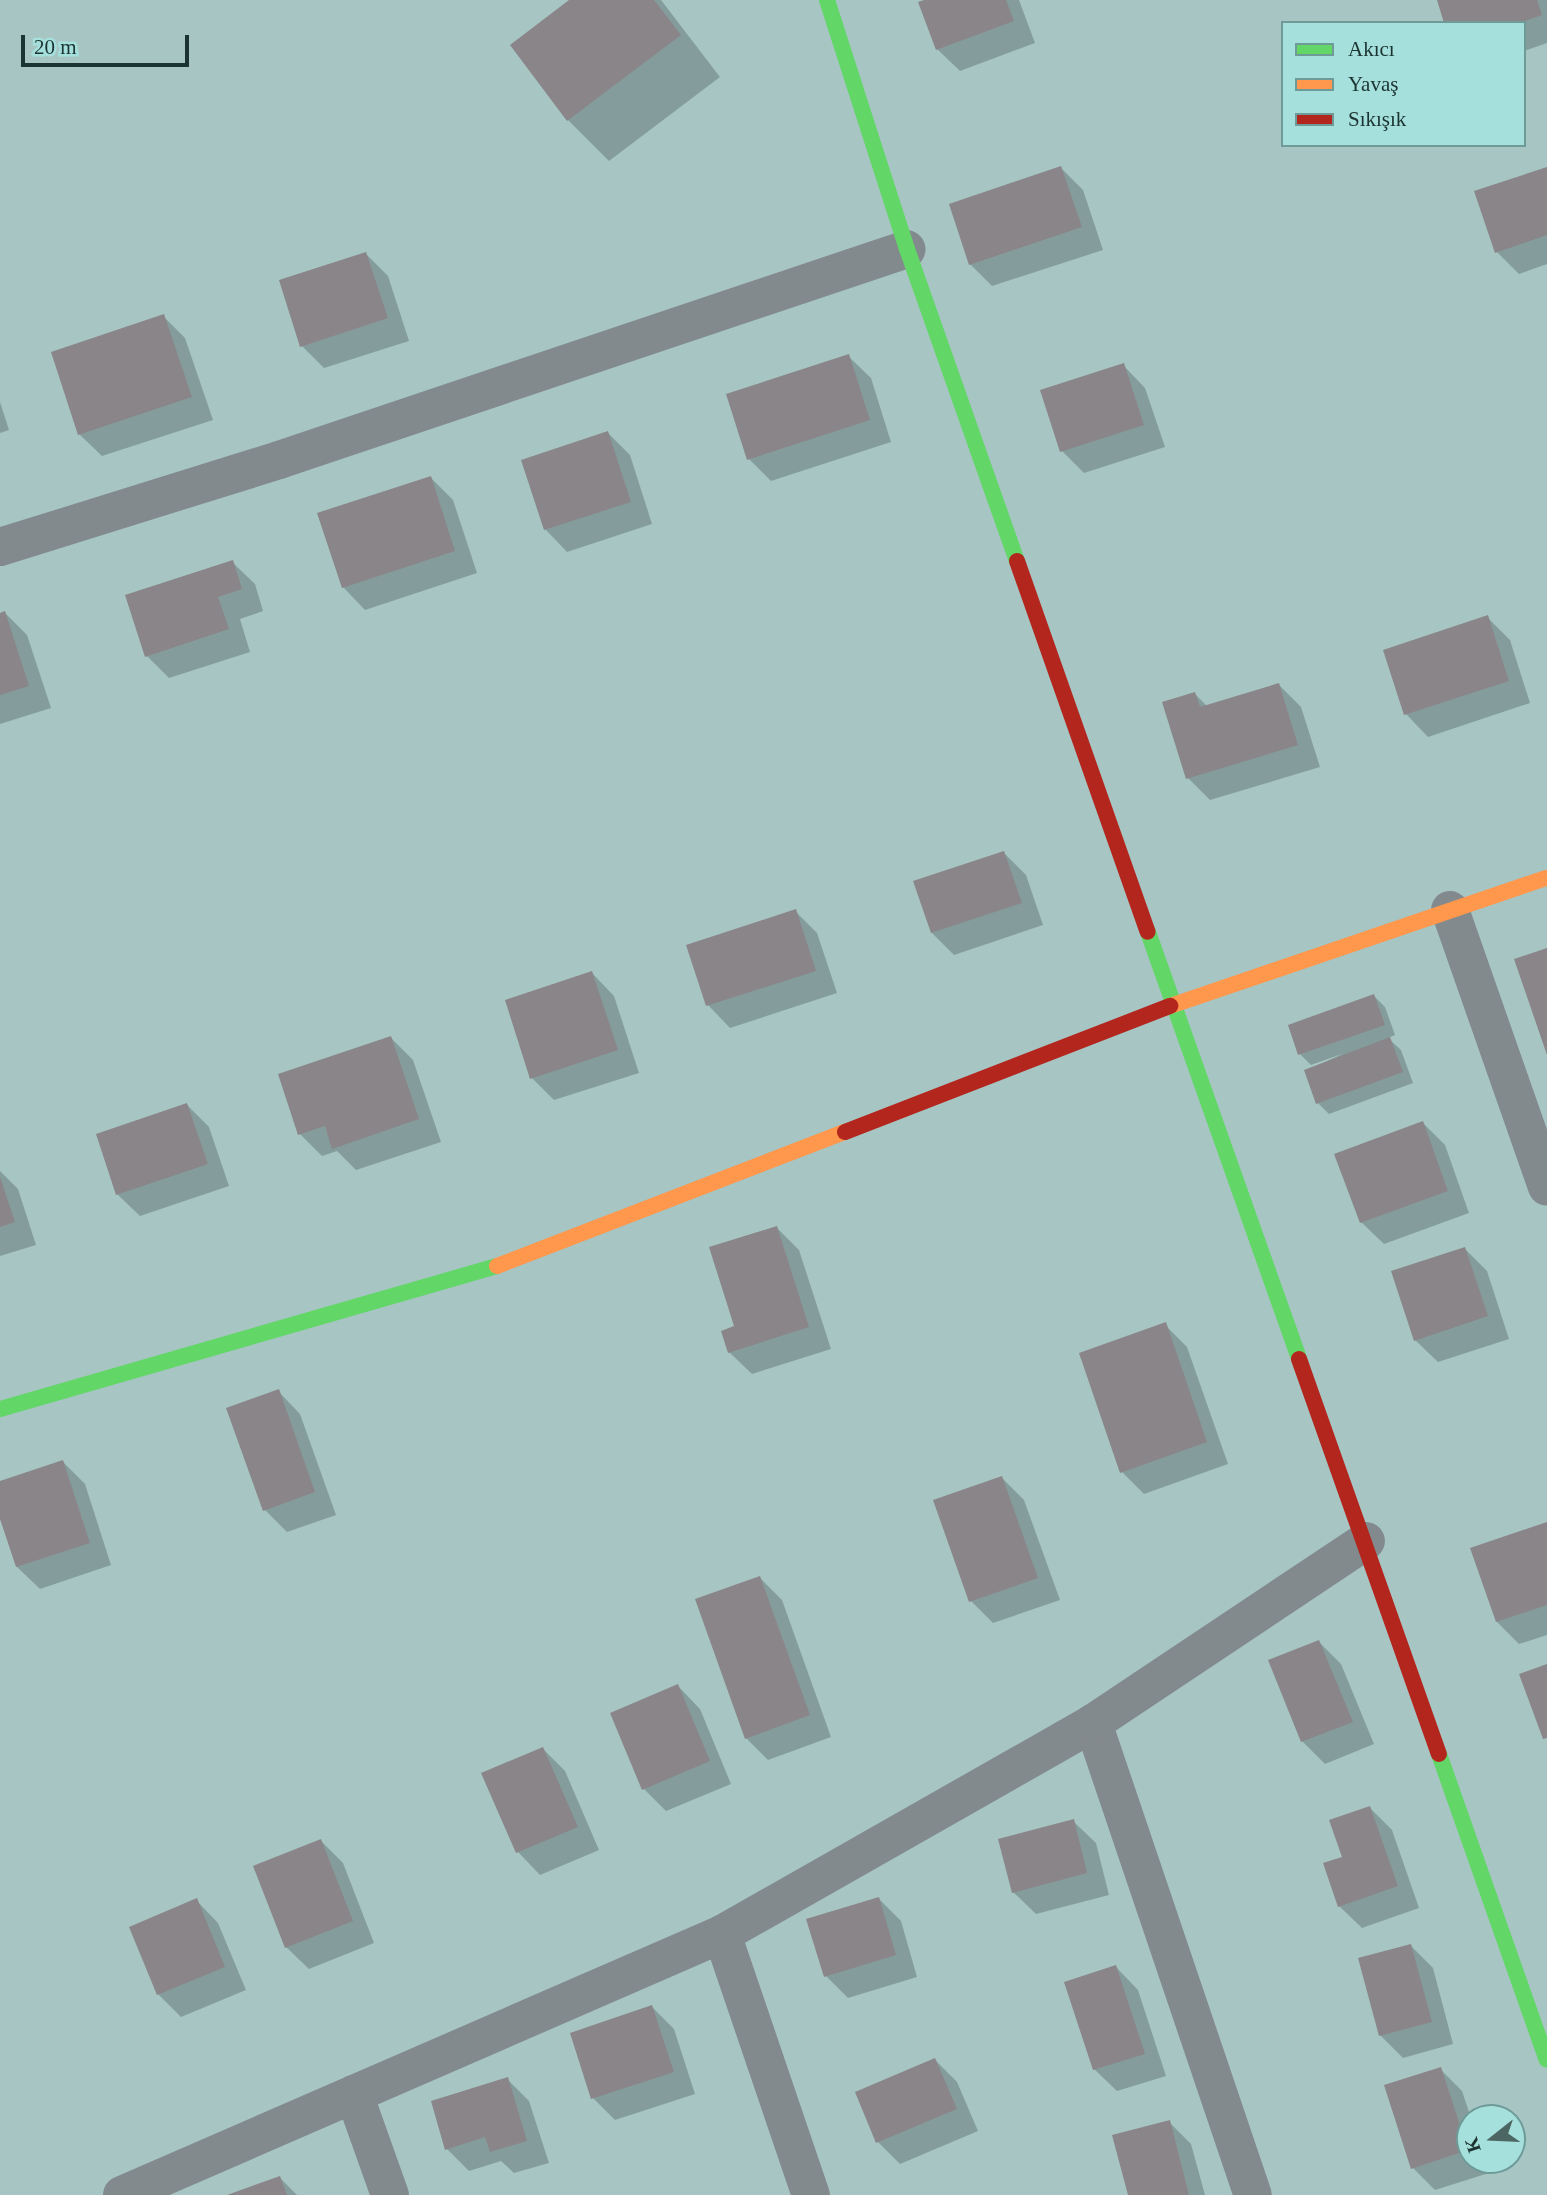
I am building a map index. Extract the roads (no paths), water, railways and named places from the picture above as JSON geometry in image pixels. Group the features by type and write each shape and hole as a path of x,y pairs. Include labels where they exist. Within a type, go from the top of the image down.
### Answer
{"street":[{"path":"827,0 907,249 1366,1541 1547,2060"},
{"path":"0,547 279,460 907,249"},
{"path":"0,1409 489,1269 1174,1005 1547,878"},
{"path":"1450,909 1547,1188"},
{"path":"122,2195 722,1934 1093,1723 1366,1541"},
{"path":"1093,1723 1254,2195"},
{"path":"722,1934 811,2195"},
{"path":"354,2094 390,2195"}]}
